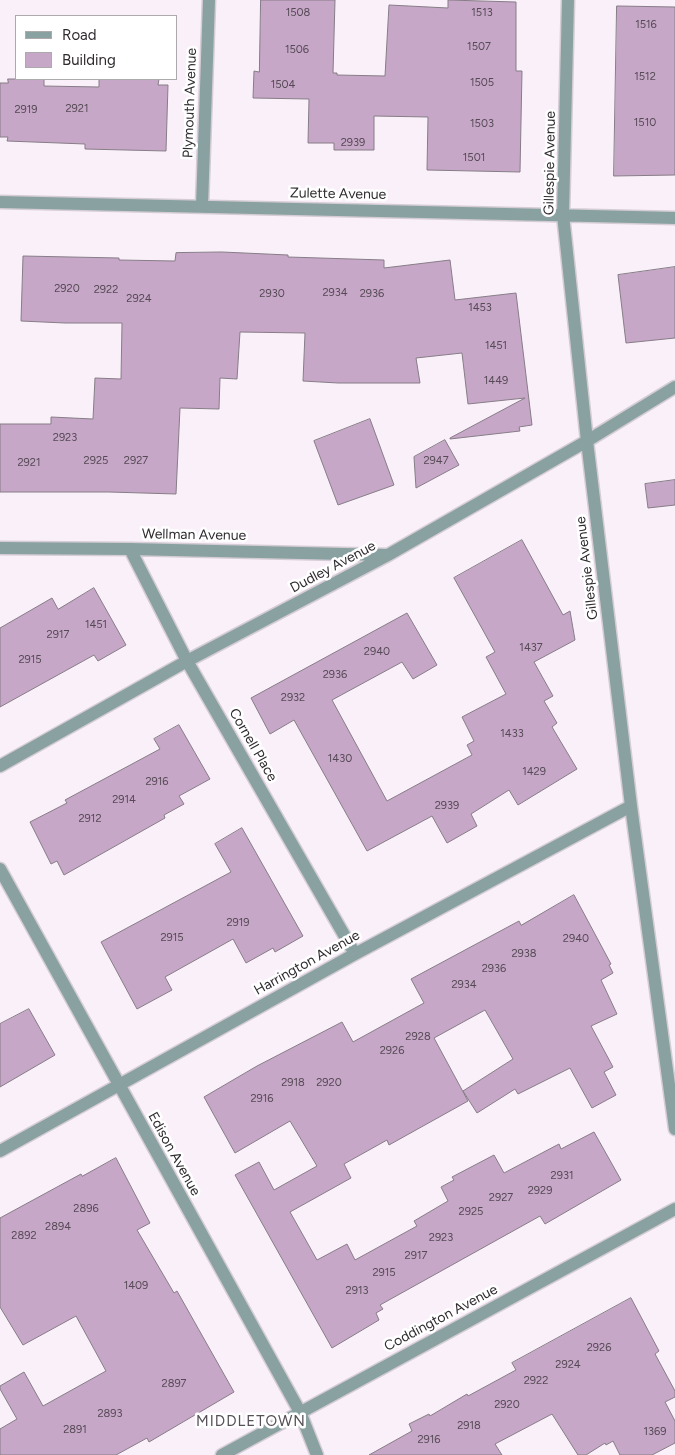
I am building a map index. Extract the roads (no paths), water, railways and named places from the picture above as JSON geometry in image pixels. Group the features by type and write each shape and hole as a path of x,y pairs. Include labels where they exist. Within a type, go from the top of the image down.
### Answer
{"street":[{"name":"Plymouth Avenue","path":"202,206 209,0"},
{"name":"Gillespie Avenue","path":"568,0 564,215 587,441 631,806 675,1129"},
{"name":"Zulette Avenue","path":"0,202 675,218"},
{"name":"Dudley Avenue","path":"0,766 187,661 388,555 587,441 675,386"},
{"name":"Wellman Avenue","path":"0,548 388,555"},
{"name":"Cornell Place","path":"130,549 187,661 355,954"},
{"name":"Harrington Avenue","path":"0,1150 355,954 631,806"},
{"name":"Edison Avenue","path":"0,869 300,1412 317,1455"},
{"name":"Coddington Avenue","path":"222,1455 675,1209"}],"district":[{"name":"MIDDLETOWN","path":"251,1422"}]}
